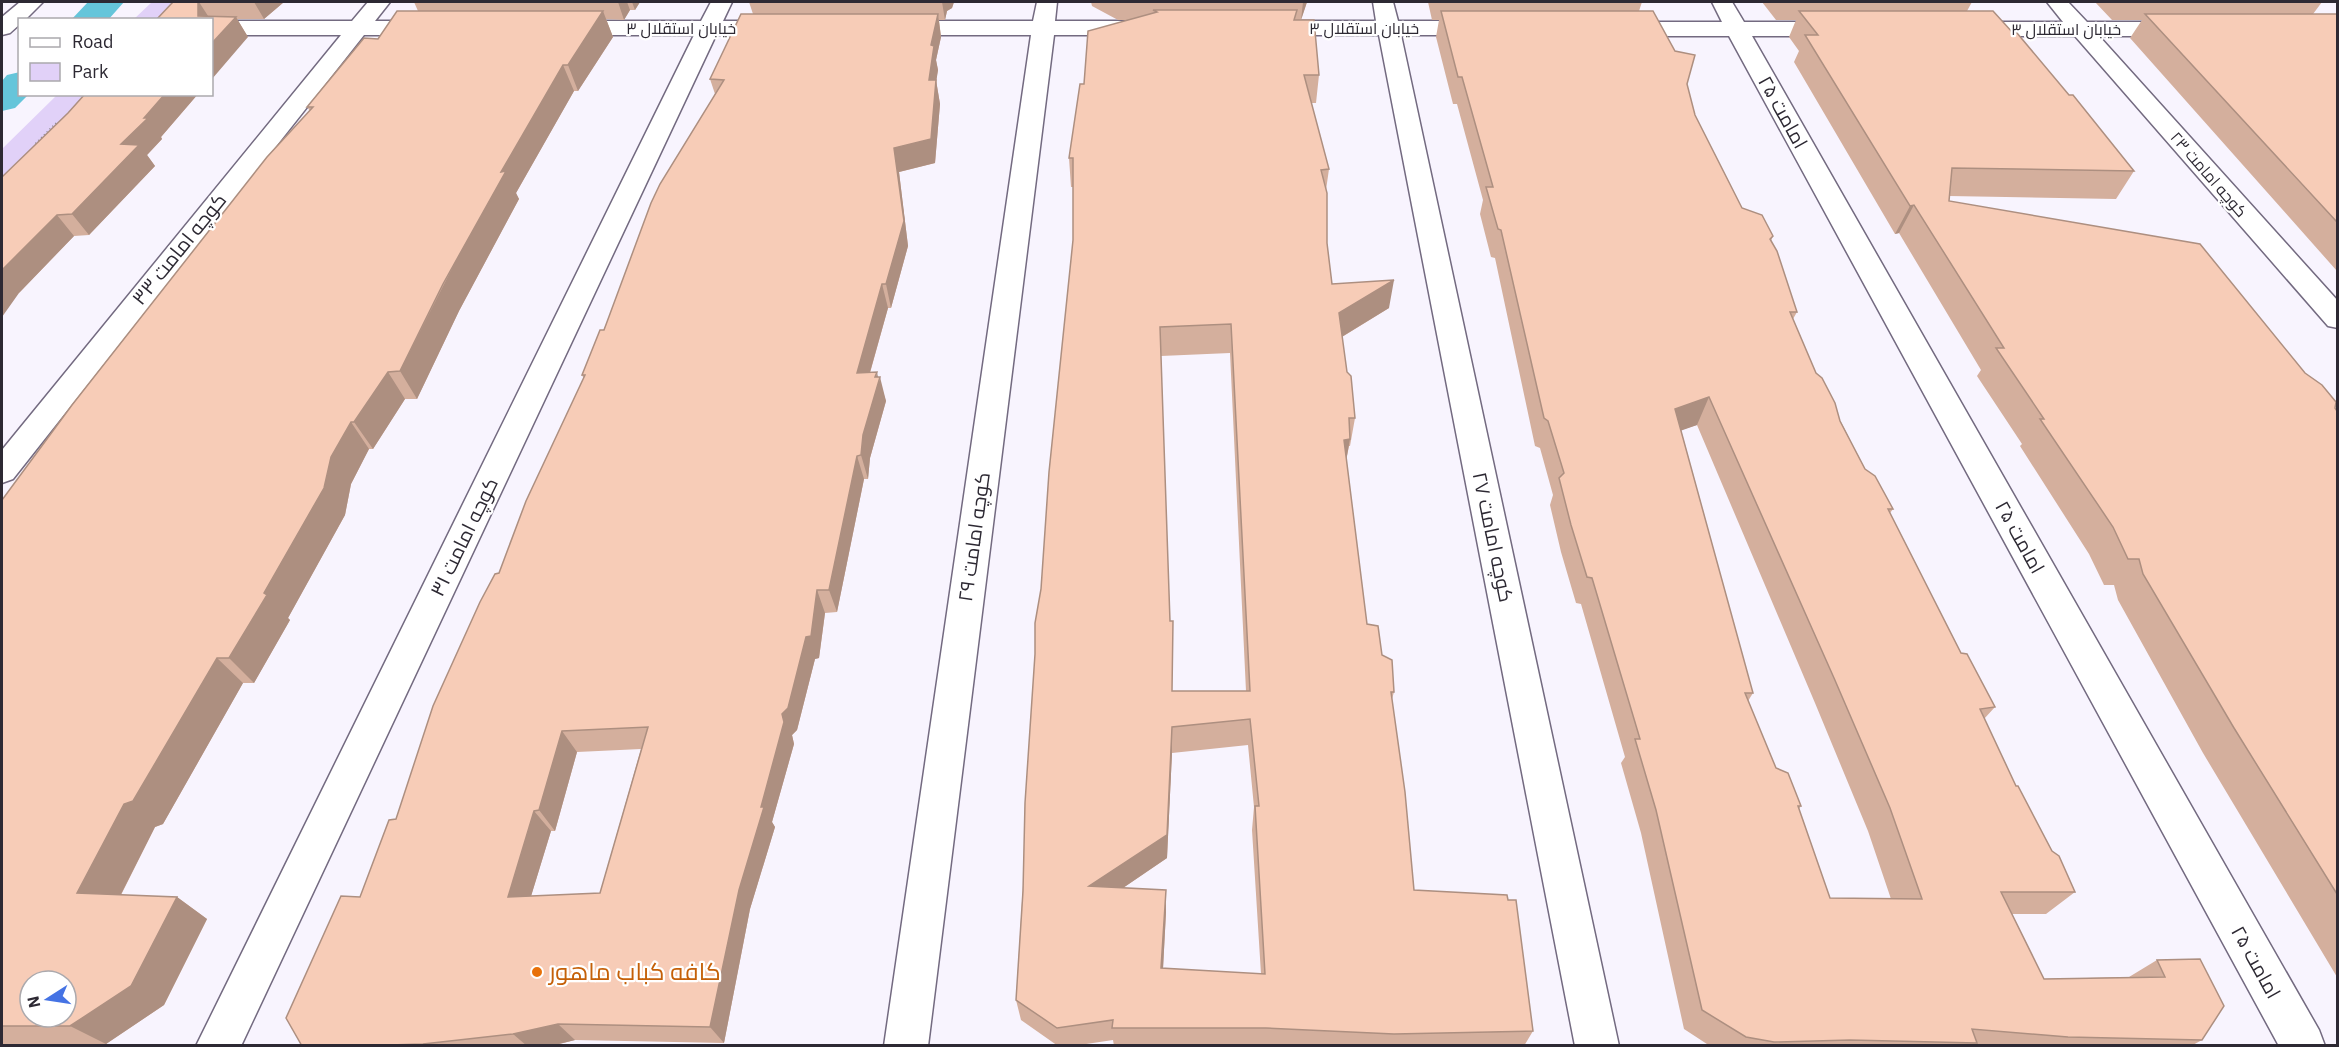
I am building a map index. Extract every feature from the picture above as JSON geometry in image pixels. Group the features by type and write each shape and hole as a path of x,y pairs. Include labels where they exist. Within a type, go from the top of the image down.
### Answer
{"street":[{"path":"2,28 32,2"},
{"name":"کوچه امامت ۳۳","path":"2,471 378,2"},
{"name":"کوچه امامت ۲۳","path":"2057,2 2337,319"},
{"name":"خیابان استقلال ۳","path":"545,28 715,15 805,28"},
{"name":"کوچه امامت ۳۱","path":"218,1046 715,15"},
{"path":"876,28 1045,15 1162,28"},
{"name":"کوچه امامت ۲۹","path":"906,1046 1045,15"},
{"name":"خیابان استقلال ۳","path":"1245,28 1386,15 1504,28"},
{"name":"کوچه امامت ۲۷","path":"1386,15 1598,1046"},
{"path":"1597,28 1729,15 1855,29"},
{"name":"امامت ۲۵","path":"1729,15 2303,1046"},
{"path":"213,28 451,28"},
{"name":"خیابان استقلال ۳","path":"1939,29 2198,29"}],"path":[{"path":"30,153 43,135 60,121"}],"green space":[{"path":"152,2 205,2 188,18 135,18"},
{"path":"56,96 113,96 2,210 2,149"}],"building":[{"path":"173,2 198,2 198,16 236,17 213,42 213,18 158,18"},
{"path":"1153,10 1297,10 1294,20 1314,20 1319,75 1304,75 1329,169 1321,170 1327,193 1327,243 1332,284 1394,280 1339,313 1347,372 1351,376 1355,418 1349,418 1350,439 1344,440 1367,624 1378,626 1382,655 1392,660 1394,692 1391,692 1405,792 1414,890 1507,895 1508,900 1516,900 1533,1031 1394,1034 1266,1028 1112,1028 1113,1020 1057,1028 1016,1000 1035,623 1041,589 1049,472 1073,240 1073,158 1069,158 1080,84 1084,84 1088,31 1157,12","holes":["1231,324 1250,691 1172,691 1173,621 1170,621 1160,327","1250,719 1259,806 1255,806 1265,974 1161,968 1166,890 1089,886 1167,835 1172,727"]},
{"path":"397,11 603,11 568,65 563,65 501,172 506,171 443,284 400,371 388,372 354,422 351,422 331,457 324,488 264,593 267,595 229,658 217,658 133,801 124,804 77,893 177,897 131,986 78,1021 78,969 18,969 18,1026 2,1026 2,500 72,405 267,157 313,107 307,107 364,38 378,39"},
{"path":"1441,11 1653,11 1675,51 1695,55 1687,84 1695,115 1742,208 1762,215 1773,236 1770,239 1777,251 1797,312 1790,312 1816,373 1822,378 1835,403 1840,421 1865,469 1875,476 1893,509 1888,509 1961,653 1967,654 1995,707 1980,709 2016,786 2052,851 2059,856 2075,892 2001,892 2044,979 2165,977 2157,960 2200,959 2224,1006 2202,1040 2068,1037 1972,1029 1977,1043 1850,1040 1774,1042 1746,1037 1702,1010 1656,810 1635,739 1640,739 1592,578 1587,577 1571,525 1559,478 1564,473 1548,421 1544,418 1501,230 1498,229 1486,187 1493,187 1462,77 1458,77","holes":["1709,397 1890,808 1922,899 1830,898 1798,806 1801,806 1788,773 1776,768 1745,693 1753,693 1675,409"]},
{"path":"1799,11 1993,11 2013,33 2017,33 2069,95 2073,95 2134,171 1952,168 1949,201 2200,244 2305,373 2322,385 2336,402 2337,894 2234,728 2143,574 2139,559 2128,559 2113,527 2040,419 2044,419 1996,348 2004,348 1914,205 1910,206 1805,35 1818,35"},
{"path":"741,14 938,14 931,45 934,46 929,80 936,80 931,139 894,148 904,221 886,284 882,284 857,373 877,372 875,377 880,377 863,435 861,455 857,456 829,590 817,590 811,636 806,637 788,708 782,714 784,722 761,807 764,807 739,890 710,1027 558,1024 513,1034 423,1044 302,1046 286,1018 341,896 360,897 389,820 396,819 433,706 480,602 495,574 499,573 526,501 585,375 582,375 600,330 604,330 651,203 660,184 724,80 710,79","holes":["648,727 600,893 508,897 534,811 539,810 562,731"]},
{"path":"2145,14 2337,14 2337,222"},
{"path":"83,96 163,96 144,118 148,118 121,144 139,145 72,214 57,215 2,270 2,177"}],"waterway":[{"path":"90,18 107,2"},
{"path":"2,100 18,85"}],"place":[{"name":"کافه کباب ماهور","path":"537,972"}]}
